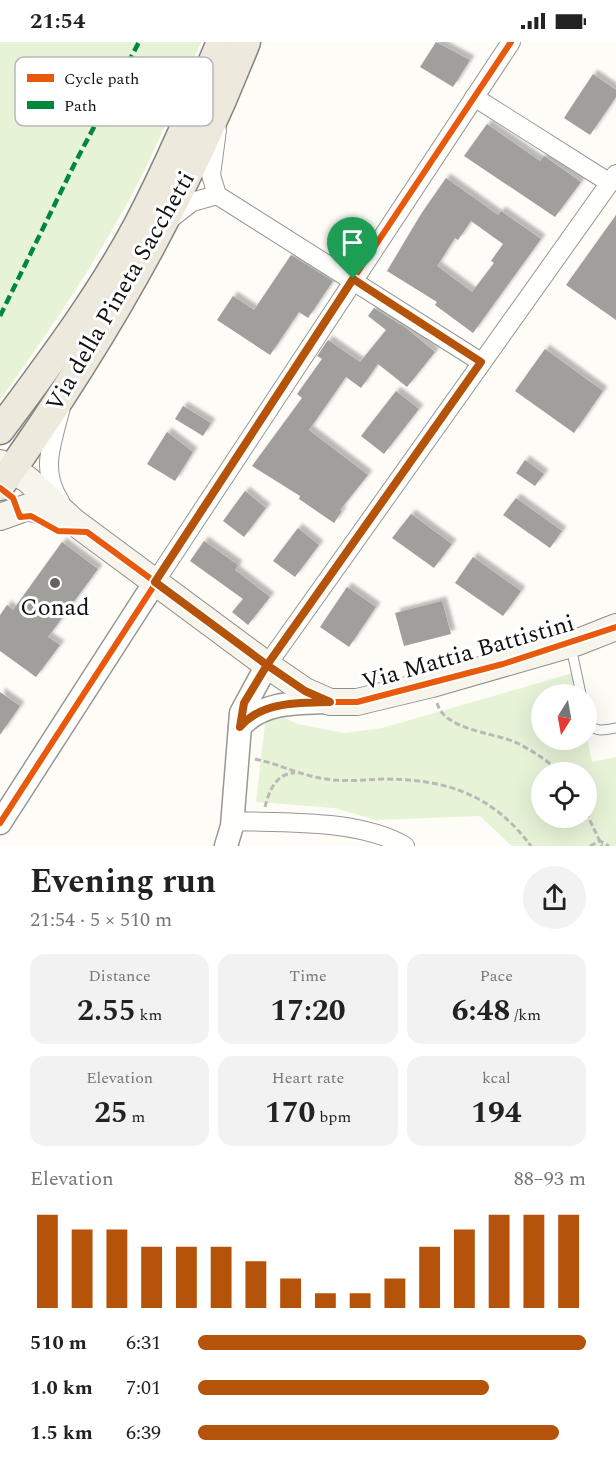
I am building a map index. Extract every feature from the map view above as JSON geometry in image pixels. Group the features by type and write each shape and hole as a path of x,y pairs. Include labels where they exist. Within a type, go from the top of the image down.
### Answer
{"main road":[{"name":"Via della Pineta Sacchetti","path":"213,61 221,42"},
{"name":"Via della Pineta Sacchetti","path":"213,122 246,42"},
{"name":"Via della Pineta Sacchetti","path":"0,430 72,333 138,226 185,126"},
{"name":"Via della Pineta Sacchetti","path":"4,472 64,392 162,227 211,126"},
{"path":"4,472 74,522"},
{"path":"0,516 28,507 74,522"},
{"name":"Via Mattia Battistini","path":"74,522 267,665 305,691 330,702 357,702 432,684 570,644 616,627"}],"street":[{"path":"0,823 353,279 511,42"},
{"path":"226,846 232,821 244,703 267,665 613,178 474,97"},
{"path":"222,104 211,175 217,195 481,362"},
{"path":"162,227 192,202 217,195"},
{"path":"64,392 51,448 48,478 51,488 74,522"},
{"path":"240,727 258,711 290,704 330,702"},
{"path":"232,821 346,827 380,834 405,846"}],"lane":[{"path":"570,644 579,684"},
{"path":"597,730 616,728"}],"path":[{"path":"432,684 439,710 448,719 516,742 549,762"},
{"path":"237,755 300,773 336,780 416,780 441,784 481,799 495,807 531,846"},
{"path":"261,822 268,793 276,781 287,773 300,773"},
{"path":"594,828 601,844"},
{"path":"590,846 601,844 609,846"}],"green space":[{"path":"0,42 201,42 195,57 15,57 15,126 165,126 141,177 101,249 0,400"},
{"path":"573,673 575,684 535,684"},
{"path":"531,685 531,750 590,750 592,762 616,757 616,846 512,846 480,816 376,820 334,808 256,802 265,724 278,715 298,724 344,733 382,728"}],"building":[{"path":"436,42 470,60 453,87 420,67"},
{"path":"593,74 616,90 616,97 590,135 564,118"},
{"path":"487,124 540,161 544,156 581,182 555,217 464,156"},
{"path":"446,178 498,215 501,211 541,239 473,333 435,305 437,302 387,271 421,214","holes":["471,221 503,244 491,261 494,263 472,292 437,266 455,238 458,240"]},
{"path":"616,215 616,320 566,285"},
{"path":"291,255 333,281 308,318 299,312 270,355 217,320 233,296 254,310"},
{"path":"374,308 406,328 435,352 407,387 378,364 361,388 346,377 309,430 368,475 340,510 342,511 334,523 299,499 300,496 252,466 302,398 297,394 322,359 317,356 328,340 360,362 386,330 368,316"},
{"path":"545,349 603,391 574,433 515,391"},
{"path":"396,391 419,409 384,454 361,436"},
{"path":"183,406 211,423 203,436 175,419"},
{"path":"167,432 193,452 175,481 147,464"},
{"path":"525,460 544,474 535,486 516,473"},
{"path":"245,491 266,508 244,537 223,521"},
{"path":"516,498 562,531 550,548 503,515"},
{"path":"411,514 452,544 434,568 392,538"},
{"path":"298,528 319,545 295,577 273,561"},
{"path":"204,541 238,565 235,570 270,597 248,625 232,612 243,599 190,561"},
{"path":"62,542 98,569 48,637 60,645 36,677 0,651 0,615 7,605 13,610"},
{"path":"473,557 521,591 503,616 455,583"},
{"path":"347,587 376,607 349,647 320,627"},
{"path":"442,601 451,634 404,646 395,613"},
{"path":"0,692 20,706 0,735"}],"marked path":[{"path":"131,57 139,42"},
{"path":"0,316 95,126"}],"cycle path":[{"path":"0,823 353,279 511,42"},
{"path":"0,488 13,498 20,517 31,516 58,531 87,532 300,688 330,702 357,702 503,664 616,627"}],"place":[{"name":"Conad","path":"55,583"}],"route":[{"path":"353,279 155,582 267,665 244,703 240,727 258,711 290,704 330,702 305,691 267,665 411,465 481,362 353,279"}]}
